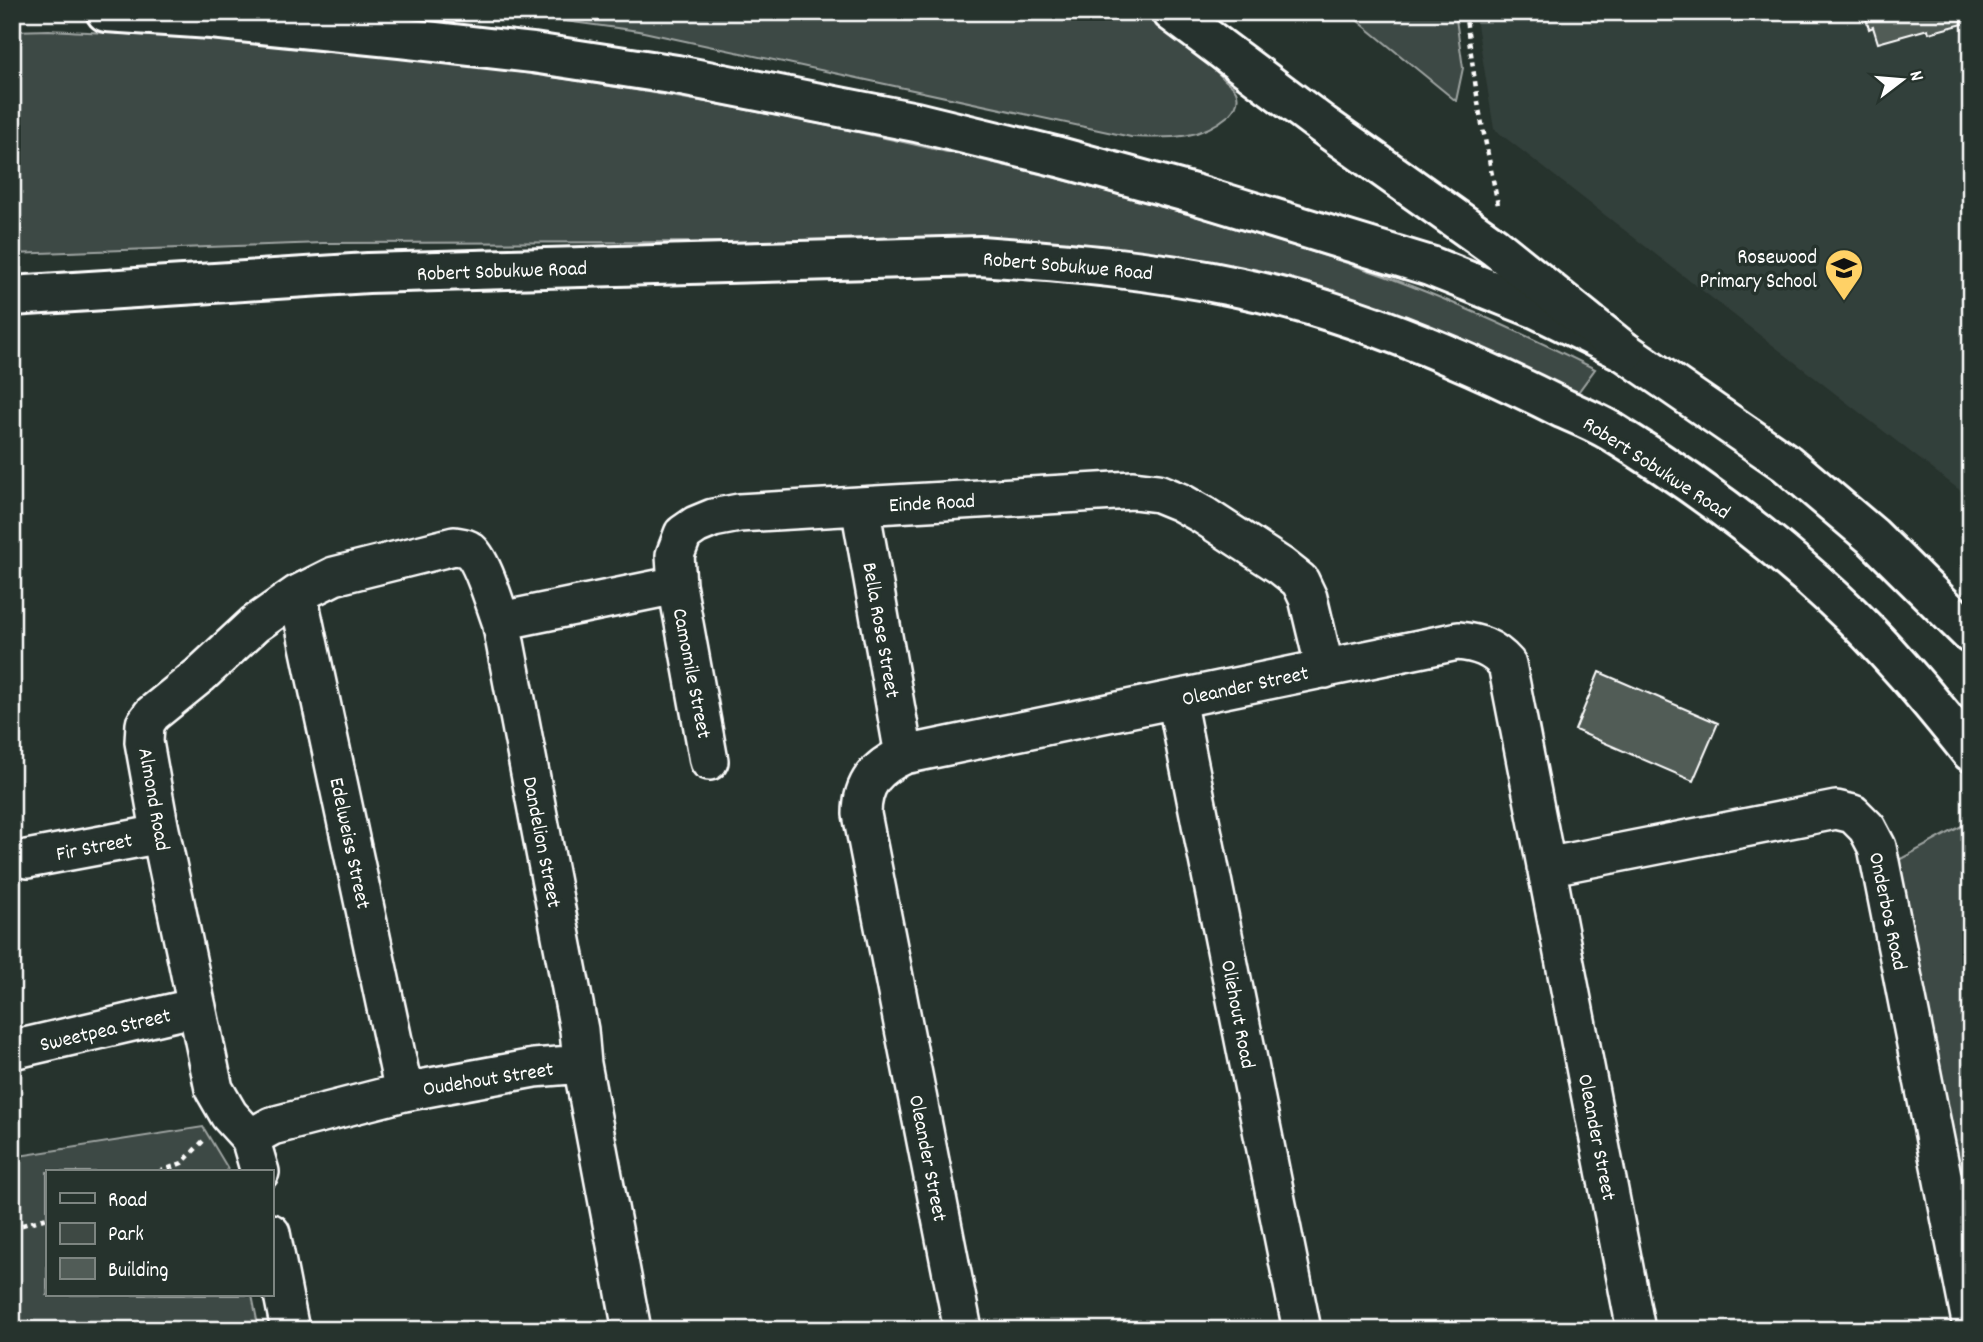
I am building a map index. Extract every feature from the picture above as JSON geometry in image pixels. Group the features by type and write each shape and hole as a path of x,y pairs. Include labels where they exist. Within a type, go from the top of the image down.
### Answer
{"main road":[{"path":"106,12 211,19 533,53 677,75 916,122 1194,194 1430,266 1535,308 1625,352"},
{"path":"1172,12 1323,125 1485,239 1625,352 1786,463 1871,536 1971,634"},
{"name":"Robert Sobukwe Road","path":"12,296 368,273 980,256 1073,262 1150,271 1239,287 1323,309 1402,335 1486,371 1609,430 1710,498 1762,537 1833,598 1894,660 1971,752"}],"street":[{"name":"Einde Road","path":"677,585 675,555 683,534 713,518 739,513 1133,490 1158,493 1203,515 1300,581 1308,598 1325,669"},
{"name":"Bella Rose Street","path":"860,506 904,755"},
{"name":"Almond Road","path":"240,1126 214,1089 161,834 144,742 145,724 152,713 201,675 255,624 298,594 334,576 454,546"},
{"name":"Dandelion Street","path":"454,546 467,548 474,554 501,621 579,1030 582,1064"},
{"path":"501,621 677,585"},
{"name":"Camomile Street","path":"677,585 709,761"},
{"name":"Edelweiss Street","path":"298,594 404,1092"},
{"name":"Oleander Street","path":"963,1330 862,814 862,800 871,779 886,763 904,755 1458,641 1475,643 1497,653 1507,664 1636,1330"},
{"name":"Oliehout Road","path":"1176,699 1302,1330"},
{"name":"Onderbos Road","path":"1546,867 1836,810 1853,814 1867,828 1877,847 1971,1322"},
{"name":"Fir Street","path":"27,859 161,834"},
{"name":"Sweetpea Street","path":"12,1050 197,1007"},
{"name":"Oudehout Street","path":"240,1126 272,1126 404,1092 534,1068 582,1064 632,1330"},
{"path":"240,1126 259,1170"},
{"path":"273,1243 290,1330"}],"path":[{"path":"1465,12 1479,109 1499,212"},
{"path":"164,1170 182,1163 240,1126"},
{"path":"12,1228 46,1218"}],"shaded area":[{"name":"Rosewood Primary School","path":"1475,12 1971,12 1971,499 1494,129"}],"green space":[{"path":"499,12 1140,12 1215,70 1235,90 1237,101 1229,115 1206,130 1183,136 1131,137 639,31"},
{"path":"1347,12 1455,12 1463,68 1456,101"},
{"path":"49,30 294,46 488,68 646,92 882,137 1111,192 1330,257 1448,301 1595,369 1576,395 1149,253 1067,243 913,237 790,242 323,243 12,254 12,31"},
{"path":"1967,823 1971,828 1971,1231 1895,862"},
{"path":"203,1127 228,1170 46,1170 46,1296 252,1296 259,1330 12,1330 12,1157"}],"building":[{"path":"1864,12 1971,12 1971,22 1967,23 1966,18 1962,19 1963,24 1929,33 1928,29 1878,43 1873,27 1869,29"},
{"path":"1599,672 1718,723 1693,781 1575,730"}],"place":[{"name":"Rosewood Primary School","path":"1844,302"}]}
